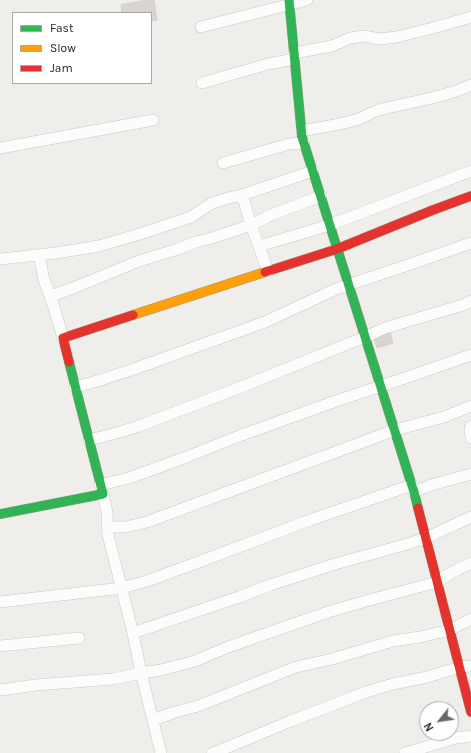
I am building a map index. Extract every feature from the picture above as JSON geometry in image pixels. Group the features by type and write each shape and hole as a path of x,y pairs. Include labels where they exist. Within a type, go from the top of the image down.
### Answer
{"street":[{"path":"201,27 289,2 307,0"},
{"path":"289,2 304,142 413,489 460,667 468,691 471,712"},
{"path":"202,82 332,46 350,38 364,36 379,39 397,37 471,17"},
{"path":"302,130 348,122 377,110 427,99 464,88 471,84"},
{"path":"0,148 153,120"},
{"path":"223,163 289,144 304,142"},
{"path":"0,259 56,253 99,246 191,217 212,203 232,196 239,196 313,171"},
{"path":"259,246 330,225 471,171"},
{"path":"239,196 244,201 268,271"},
{"path":"51,296 139,261 251,225 271,215 321,196"},
{"path":"63,338 337,249 471,196"},
{"path":"75,387 94,382 265,322 336,289 471,243"},
{"path":"39,255 44,280 51,296 63,338 102,490 107,512 108,535 161,753"},
{"path":"89,440 139,426 236,389 385,328 463,305 471,301"},
{"path":"0,514 102,490 129,478 239,436 471,355"},
{"path":"108,527 126,526 148,522 395,430 444,417 471,406"},
{"path":"471,426 471,438"},
{"path":"0,602 122,588 147,581 313,519 413,489 431,486 471,474"},
{"path":"133,633 239,597 270,584 426,538 471,517"},
{"path":"0,690 36,685 113,679 161,670 195,661 228,647 328,612 366,600 437,582 471,563"},
{"path":"153,720 198,706 296,667 332,659 393,641 450,630 471,619"},
{"path":"0,646 79,638"},
{"path":"212,753 366,692 460,667 471,666"},
{"path":"405,753 456,738 471,736"}],"building":[{"path":"154,0 157,20 152,21 152,12 122,12 121,5"},
{"path":"390,332 393,343 377,348 374,337"}],"traffic: fast":[{"path":"289,0 302,137 418,508"},
{"path":"0,514 103,494 69,362"}],"traffic: slow":[{"path":"133,315 265,272"}],"traffic: jam":[{"path":"265,272 337,249 471,196"},
{"path":"69,362 63,338 133,315"},
{"path":"418,508 471,712"}]}
